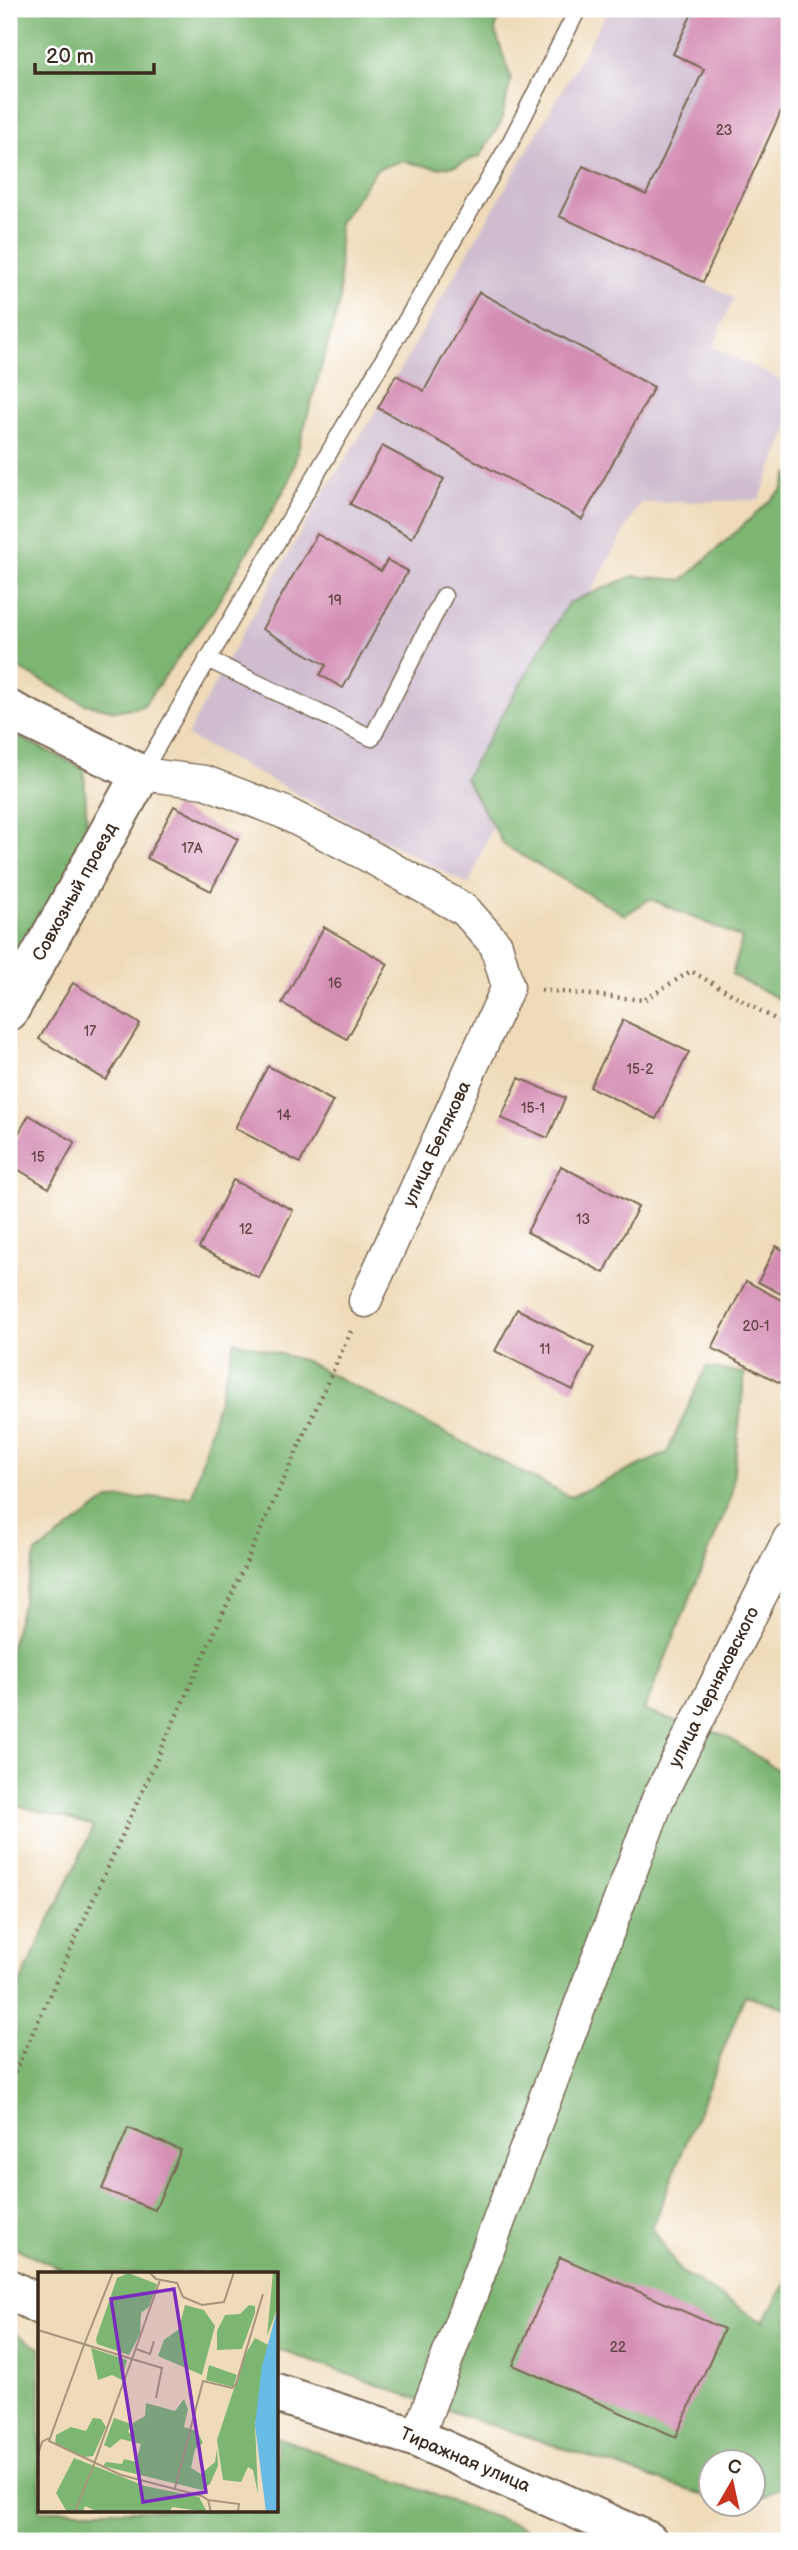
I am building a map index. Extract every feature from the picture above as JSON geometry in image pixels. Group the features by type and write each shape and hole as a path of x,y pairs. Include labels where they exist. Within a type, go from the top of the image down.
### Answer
{"main road":[{"path":"9,710 141,774"},
{"name":"Совхозный проезд","path":"9,1011 141,774"},
{"path":"9,2289 38,2304"},
{"name":"Тиражная улица","path":"278,2394 417,2438 648,2541"}],"street":[{"path":"141,774 205,782 283,812 465,910 496,944 509,987"},
{"name":"улица Белякова","path":"365,1301 509,987"},
{"name":"улица Черняховского","path":"417,2438 658,1798 789,1539"}],"lane":[{"path":"141,774 510,143 578,9"},
{"path":"207,659 372,738 444,596"}],"path":[{"path":"509,987 644,1000 691,971 789,1027"},
{"path":"9,2085 365,1301"}],"shaded area":[{"path":"609,9 789,9 789,94 703,282 734,298 713,347 789,384 789,427 759,500 640,503 569,633 469,885 187,736 318,502 378,408"}],"green space":[{"path":"9,9 501,9 495,30 511,79 501,122 480,156 455,166 436,168 402,161 377,169 339,223 340,300 289,482 214,609 143,706 115,711 85,704 9,663"},
{"path":"789,472 789,1004 732,975 742,938 650,899 625,915 504,845 465,778 568,603 633,576 683,580 782,490"},
{"path":"9,732 84,769 88,848 9,973"},
{"path":"235,1341 305,1361 570,1497 667,1453 706,1367 745,1373 731,1497 644,1711 724,1735 789,1777 789,2009 745,1995 652,2228 681,2272 763,2322 789,2278 789,2483 766,2496 766,2448 696,2448 696,2492 462,2415 278,2349 278,2272 68,2272 9,2245 9,2007 94,1826 9,1803 9,1653 36,1553 109,1499 192,1496"},
{"path":"9,2330 38,2347 38,2512 278,2512 278,2437 559,2541 9,2541"}],"building":[{"path":"694,9 789,9 789,94 703,282 559,216 583,166 646,195 704,69 673,54"},
{"path":"479,292 654,387 582,519 378,408 396,375 424,391"},
{"path":"382,446 444,479 412,538 350,504"},
{"path":"317,534 381,571 387,560 408,571 343,688 320,675 326,665 262,629"},
{"path":"174,806 238,839 211,891 147,858"},
{"path":"324,927 388,964 347,1039 282,1003"},
{"path":"73,983 140,1024 106,1080 39,1039"},
{"path":"623,1020 689,1052 656,1119 590,1087"},
{"path":"268,1066 333,1101 300,1163 235,1128"},
{"path":"519,1078 565,1098 548,1138 501,1118"},
{"path":"29,1115 75,1142 49,1188 9,1164 9,1150"},
{"path":"561,1166 638,1207 604,1273 527,1232"},
{"path":"233,1180 293,1210 259,1278 199,1248"},
{"path":"776,1246 789,1253 789,1298 758,1282"},
{"path":"746,1281 789,1304 789,1367 780,1383 712,1348"},
{"path":"517,1309 594,1348 573,1390 495,1351"},
{"path":"128,2128 181,2150 155,2210 102,2189"},
{"path":"560,2257 724,2329 676,2437 513,2365"}]}
